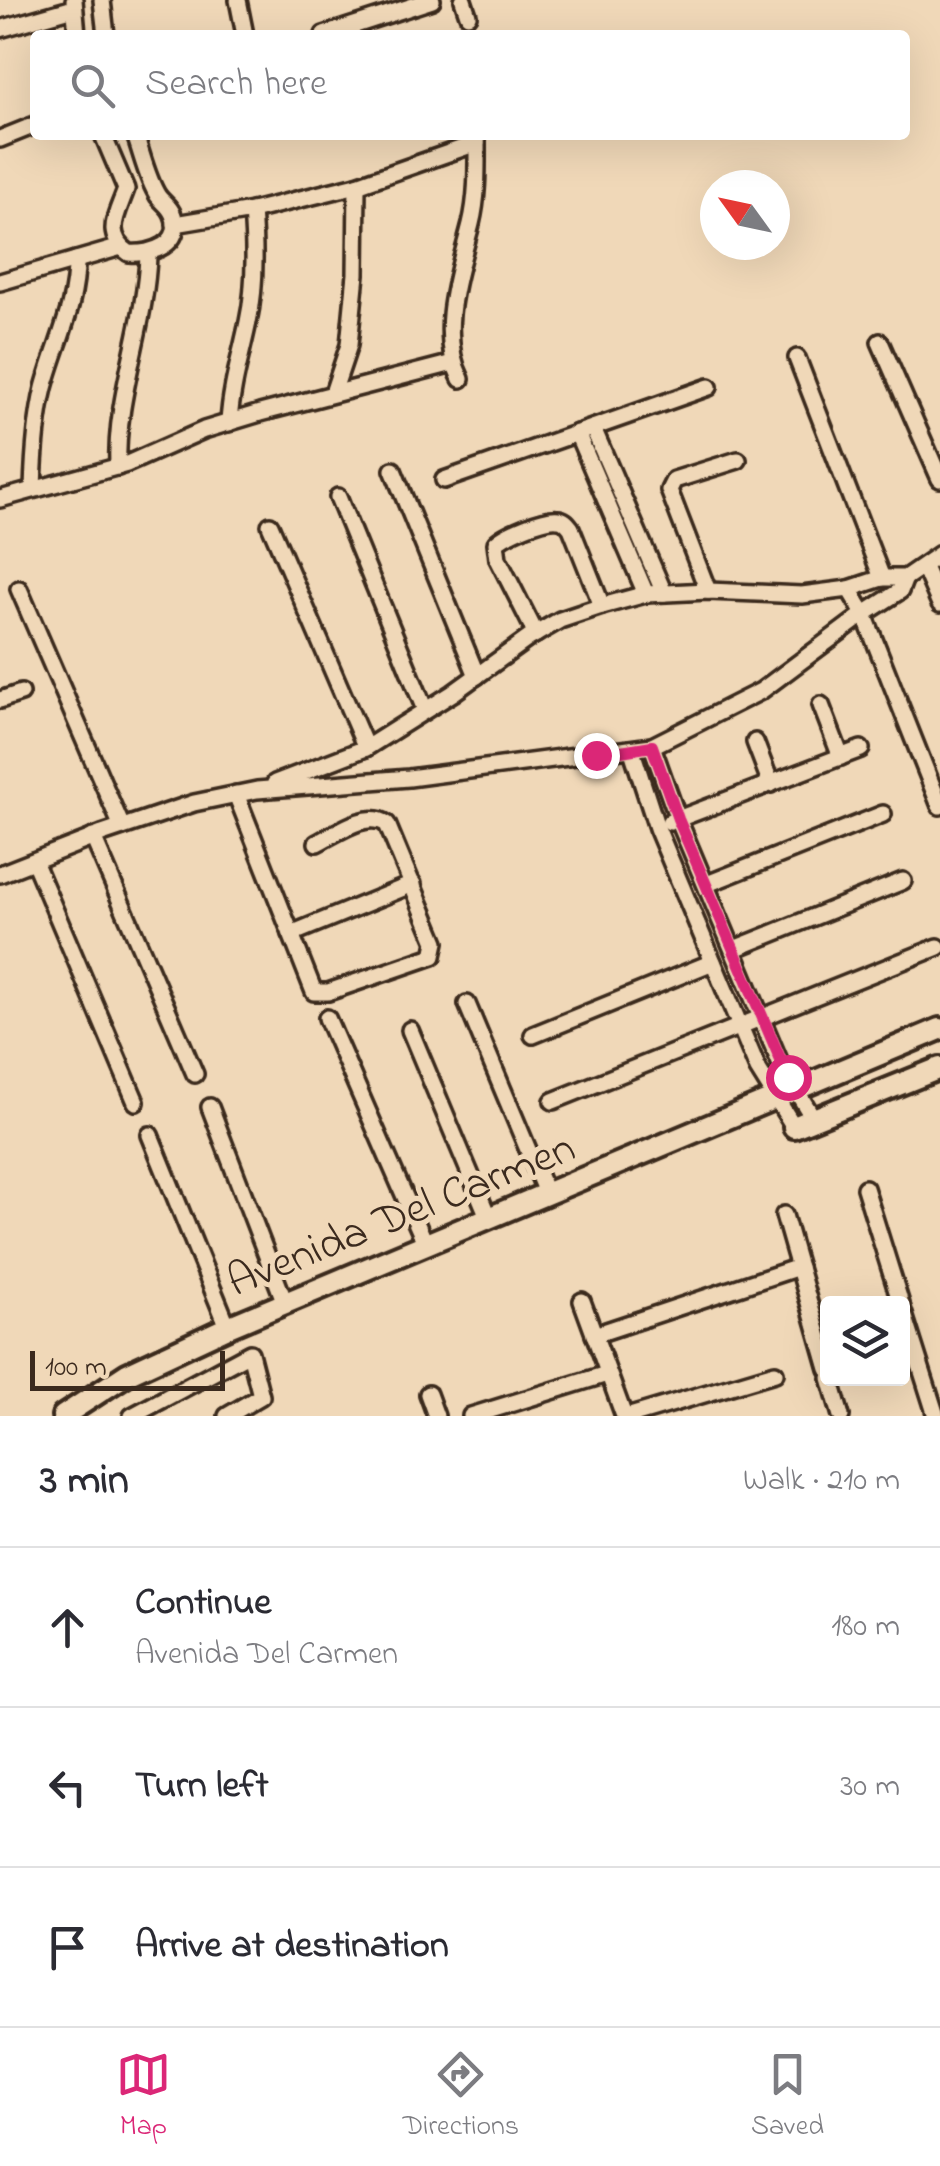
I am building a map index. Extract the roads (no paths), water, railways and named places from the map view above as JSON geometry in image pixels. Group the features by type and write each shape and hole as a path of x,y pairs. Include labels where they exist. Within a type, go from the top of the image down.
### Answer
{"main road":[{"name":"Avenida Del Carmen","path":"64,1416 128,1374 228,1327 940,1030"},
{"path":"804,1123 932,1071 911,1042"}],"street":[{"path":"102,0 105,30"},
{"path":"238,0 244,30"},
{"path":"339,30 432,0"},
{"path":"0,28 74,4 77,30"},
{"path":"0,139 30,127"},
{"path":"105,140 126,189 116,208 115,239 129,253 148,255 166,246 175,224 170,207 158,196 138,140"},
{"path":"175,224 252,211 357,185 474,140"},
{"path":"460,379 453,363 456,269 472,222 478,178 477,140"},
{"path":"333,393 349,345 356,274 357,185"},
{"path":"229,422 230,391 249,318 255,249 252,211"},
{"path":"0,282 121,247"},
{"path":"118,466 121,419 142,314 148,255"},
{"path":"33,488 44,390 64,324 76,260"},
{"path":"880,342 940,479"},
{"path":"797,358 882,578"},
{"path":"0,499 118,466 229,422 453,363"},
{"path":"444,480 708,387"},
{"path":"585,430 664,593"},
{"path":"585,430 646,594"},
{"path":"708,591 670,490 674,480 738,460"},
{"path":"393,470 478,676"},
{"path":"338,496 426,710"},
{"path":"536,634 498,560 495,550 504,535 555,518 565,522 571,528 602,606"},
{"path":"270,525 366,748"},
{"path":"258,790 366,748 560,620 646,594 708,591 802,595 850,589 882,578 906,578 940,554"},
{"path":"924,567 940,604"},
{"path":"0,874 194,802 258,790 348,783 652,746 761,691 900,592 906,578"},
{"path":"19,589 122,827"},
{"path":"850,589 864,614 940,806"},
{"path":"0,700 21,693"},
{"path":"821,705 841,758"},
{"path":"754,742 771,784"},
{"path":"652,746 678,819 761,1016 785,1093"},
{"path":"657,828 861,749"},
{"path":"632,751 657,828 758,1068 785,1093 804,1123"},
{"path":"342,758 348,783"},
{"path":"236,794 310,988 318,994 429,960 435,954 436,942 387,824 366,820 317,843"},
{"path":"707,884 884,814"},
{"path":"92,837 195,1074"},
{"path":"34,861 136,1102"},
{"path":"734,949 904,881"},
{"path":"292,934 413,884"},
{"path":"552,1101 938,947"},
{"path":"533,1035 713,962"},
{"path":"467,1004 547,1194"},
{"path":"327,1018 426,1245"},
{"path":"410,1030 489,1219"},
{"path":"210,1107 285,1303"},
{"path":"150,1135 228,1327"},
{"path":"865,1188 899,1296"},
{"path":"784,1215 820,1341"},
{"path":"594,1335 799,1267"},
{"path":"582,1301 627,1416 775,1372"},
{"path":"910,1332 936,1416"},
{"name":"Avenida Del Carmen","path":"132,1416 250,1353 260,1396 227,1416"},
{"path":"472,1416 608,1374"},
{"path":"832,1386 841,1416"},
{"path":"428,1394 436,1416"}]}
